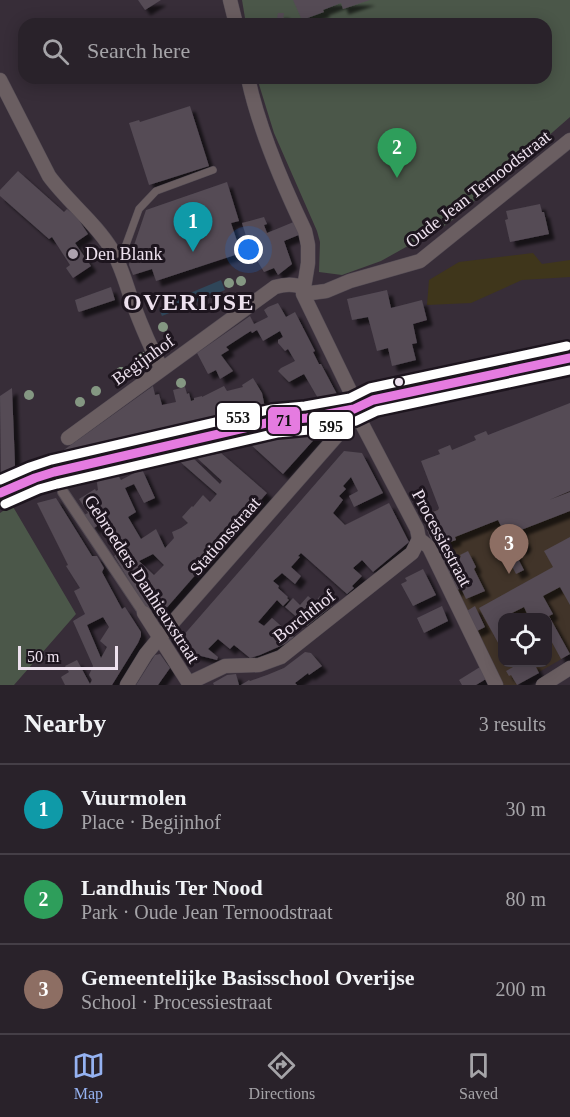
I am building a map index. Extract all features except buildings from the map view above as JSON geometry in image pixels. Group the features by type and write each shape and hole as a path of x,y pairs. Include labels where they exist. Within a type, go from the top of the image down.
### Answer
{"main road":[{"path":"0,493 34,472 133,453 275,421 356,413 373,400 570,358"}],"street":[{"path":"230,0 234,18"},
{"name":"Begijnhof","path":"0,80 49,176 106,241 119,264 142,329 162,369"},
{"path":"249,84 253,103 264,132 305,231 308,264 303,291"},
{"name":"Oude Jean Ternoodstraat","path":"303,291 326,291 350,281 420,261 570,140"},
{"name":"Begijnhof","path":"68,438 275,287 299,285 303,291"},
{"name":"Processiestraat","path":"303,291 353,397 356,413 417,529 419,539 429,547 496,685"},
{"name":"Stationsstraat","path":"127,685 160,637 356,413"},
{"name":"Gebroeders Danhieuxstraat","path":"63,492 190,684"},
{"name":"Borchthof","path":"190,684 225,666 259,665 281,657 412,554 419,539"},
{"path":"543,685 570,668"}],"lane":[{"path":"119,264 140,209 149,197 156,191 213,170"}],"shaded area":[{"path":"570,491 570,654 552,665 552,613 498,613 498,667 548,667 517,685 502,685 422,516 468,498 480,527"}],"green space":[{"path":"242,0 570,0 570,117 449,223 381,261 342,275 319,272 320,242 317,231 274,133 259,84 552,84 552,18 245,18"},
{"path":"12,505 76,614 14,685 0,685 0,513"}],"sand":[{"path":"533,253 542,264 570,260 570,277 522,280 471,303 427,305 429,280 459,262"}],"water":[{"path":"221,280 225,290 162,316 159,309 172,303 171,301"}],"waterway":[{"path":"66,482 91,477"}],"transit line":[{"name":"553","path":"0,480 51,460 272,409 350,398 370,388 567,346"},
{"name":"71","path":"0,493 54,472 275,421 307,418 354,409 373,400 570,358"},
{"name":"595","path":"5,504 57,484 277,433 309,430 356,421 377,411 570,370"}],"place":[{"name":"Landhuis Ter Nood","path":"397,178"},
{"name":"Vuurmolen","path":"193,252"},
{"name":"Den Blank","path":"73,254"},
{"name":"Gemeentelijke Basisschool Overijse","path":"509,574"}],"district":[{"name":"OVERIJSE","path":"189,302"}]}
